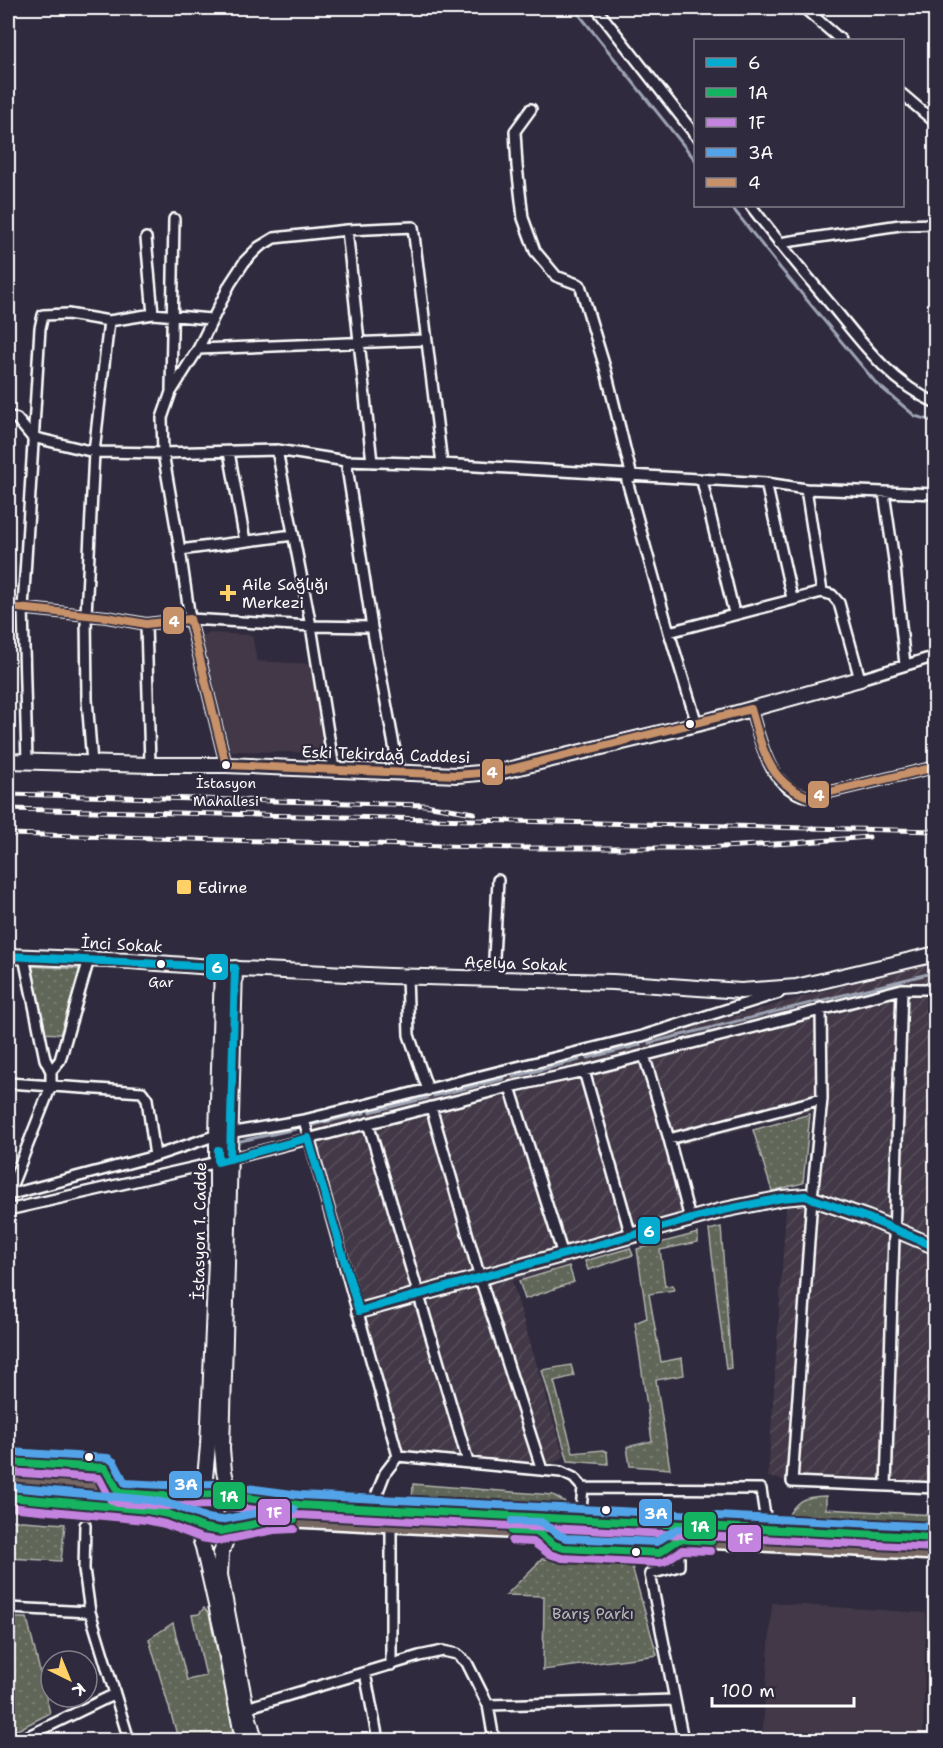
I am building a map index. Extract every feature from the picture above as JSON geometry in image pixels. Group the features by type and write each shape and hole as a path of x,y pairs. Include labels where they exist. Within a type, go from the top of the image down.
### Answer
{"main road":[{"name":"Eski Tekirdağ Caddesi","path":"8,761 334,768 457,775 502,771 697,724 860,679"},
{"name":"Açelya Sokak","path":"228,968 613,982 741,991 796,987 936,954"},
{"name":"İnci Sokak","path":"8,956 228,968"},
{"name":"İstasyon 1. Cadde","path":"228,968 224,1134 222,1449 224,1472 230,1496"},
{"name":"İstasyon 1. Cadde","path":"200,1495 205,1478 208,1452 217,1236 224,1161"},
{"path":"359,1311 690,1219 782,1198 805,1196 812,1198 936,1247"},
{"path":"8,1485 164,1496 230,1496 271,1503 371,1509 936,1538"},
{"path":"200,1495 193,1513 223,1636 243,1740"},
{"path":"230,1496 233,1515 221,1553 220,1575 246,1708 255,1740"},
{"path":"8,1497 148,1510 168,1514 204,1528 221,1531 273,1520 295,1519 936,1552"}],"street":[{"path":"596,8 694,133"},
{"path":"804,8 840,39"},
{"path":"904,95 936,123"},
{"path":"531,109 515,131 516,166 523,218 535,252 556,276 580,285 606,371 629,477 669,632 697,724"},
{"path":"752,207 779,243 888,371 919,395 936,402"},
{"path":"171,392 174,219"},
{"path":"779,243 900,225 936,224"},
{"path":"226,765 190,619 163,453 162,418 171,392 198,349 230,284 245,261 259,247 274,238 347,230 413,227 425,340 442,464"},
{"path":"347,230 372,462"},
{"path":"146,238 153,314"},
{"path":"27,762 23,608 32,437 40,328 43,315 68,314 109,321 153,314 211,319"},
{"path":"92,763 87,699 86,615 94,452 109,321"},
{"path":"198,349 425,340"},
{"path":"8,416 17,419 32,437 94,452 277,450 346,461 442,464 629,477 766,483 806,489 936,494"},
{"path":"277,450 311,626 334,768"},
{"path":"229,452 245,542"},
{"path":"346,461 372,627 399,772"},
{"path":"702,481 734,614"},
{"path":"766,483 792,598"},
{"path":"806,489 822,592"},
{"path":"884,492 895,567 905,665"},
{"path":"180,550 293,535"},
{"path":"669,632 822,592 832,595 839,603 860,679 936,656"},
{"path":"8,607 146,624 190,619 372,627"},
{"path":"146,624 150,765"},
{"path":"752,709 762,745 774,773 786,787 796,794 808,797 927,769 936,770"},
{"path":"493,978 498,880"},
{"path":"24,957 45,1059 51,1071 51,1086 8,1195 8,1211 224,1161 510,1087 584,1071 822,1008 902,989 936,989"},
{"path":"51,1071 60,1060 89,959"},
{"path":"407,976 409,1035 428,1090"},
{"path":"8,1195 155,1156 224,1134 304,1120 642,1036 796,987"},
{"path":"886,1485 902,989"},
{"path":"822,1008 822,1099 812,1198 792,1482 936,1488"},
{"path":"644,1055 690,1219"},
{"path":"584,1071 631,1236"},
{"path":"8,1083 142,1092 147,1099 155,1156"},
{"path":"510,1087 563,1255"},
{"path":"669,1139 822,1099"},
{"path":"431,1107 480,1278 542,1470"},
{"path":"304,1120 398,1456"},
{"path":"368,1123 468,1462"},
{"path":"398,1456 561,1472 574,1478 583,1488 580,1520"},
{"path":"371,1509 385,1473 398,1456"},
{"path":"8,1462 105,1468 119,1493"},
{"path":"583,1488 761,1490 767,1530"},
{"path":"391,1524 391,1665"},
{"path":"85,1525 84,1569 90,1612 129,1740"},
{"path":"679,1539 679,1566 650,1574 683,1740"},
{"path":"8,1608 90,1612"},
{"path":"246,1708 443,1651 457,1654 467,1663 488,1705 494,1740"},
{"path":"364,1673 378,1740"},
{"path":"20,1740 114,1694"},
{"path":"488,1705 675,1700"}],"shaded area":[{"path":"207,633 252,635 257,661 312,664 328,753 231,751 202,639"},
{"path":"935,963 935,1488 792,1482 768,1477 786,1209 806,1189 812,1111 676,1146 695,1225 512,1281 564,1457 542,1470 398,1456 304,1120 581,1052 648,1040 903,969"},
{"path":"772,1603 926,1613 923,1740 762,1740"}],"green space":[{"path":"29,966 81,969 60,1034 41,1033"},
{"path":"810,1114 803,1183 772,1191 753,1130"},
{"path":"721,1227 731,1368 726,1369 709,1230"},
{"path":"698,1233 698,1242 660,1250 665,1286 673,1285 674,1290 649,1294 661,1362 682,1358 684,1375 656,1380 670,1469 630,1466 627,1447 652,1441 635,1323 647,1318 637,1249"},
{"path":"630,1248 633,1255 588,1270 585,1261"},
{"path":"569,1266 574,1282 525,1299 519,1281"},
{"path":"571,1365 574,1376 554,1381 573,1453 603,1450 607,1452 608,1464 568,1461 542,1370"},
{"path":"413,1484 553,1495 565,1502 565,1510 412,1502"},
{"path":"826,1496 826,1509 935,1515 935,1530 784,1522 800,1501 810,1497"},
{"path":"8,1520 65,1524 61,1561 8,1558"},
{"name":"Barış Parkı","path":"542,1559 631,1563 657,1655 543,1670 544,1596 506,1595"},
{"path":"204,1608 209,1614 236,1740 171,1740 178,1738 149,1639 173,1623 187,1680 206,1676 192,1615 199,1614"},
{"path":"8,1618 27,1618 39,1668 39,1709 49,1709 50,1713 8,1735"}],"waterway":[{"path":"574,8 694,158"},
{"path":"732,207 876,383 915,416 936,422"},
{"path":"649,1043 936,972"},
{"path":"588,1058 640,1045"},
{"path":"513,1077 579,1060"},
{"path":"434,1096 503,1079"},
{"path":"370,1112 427,1098"},
{"path":"312,1125 364,1113"},
{"path":"236,1142 296,1129"}],"railway":[{"path":"8,794 425,805 474,813"},
{"path":"8,809 936,831"},
{"path":"8,834 521,848 704,848 869,837"}],"transit line":[{"name":"4","path":"8,607 107,617 146,624 190,619 226,765"},
{"name":"4","path":"751,709 763,750 776,773 784,783 809,797 927,769 936,770"},
{"name":"4","path":"226,765 457,775 503,771 751,709"},
{"name":"6","path":"8,956 235,968 230,1159"},
{"name":"6","path":"308,1138 359,1311"},
{"name":"6","path":"218,1150 218,1162 308,1138"},
{"name":"6","path":"359,1311 724,1210 782,1198 805,1196 868,1218 936,1247"},
{"name":"3A","path":"9,1452 108,1458 114,1462 125,1483 216,1484 300,1495 936,1527"},
{"name":"1A","path":"8,1462 105,1468 119,1493 164,1496 216,1494 299,1505 936,1538"},
{"name":"1F","path":"8,1472 99,1478 110,1499 117,1503 164,1506 216,1505 298,1515 935,1548"},
{"name":"3A","path":"9,1487 150,1500 171,1504 207,1518 221,1520 272,1510 294,1509"},
{"name":"1A","path":"8,1497 148,1510 168,1514 204,1528 221,1531 273,1520 294,1519"},
{"name":"1F","path":"8,1507 146,1520 165,1524 201,1538 220,1541 274,1530 294,1529"},
{"name":"3A","path":"512,1521 541,1522 566,1538 656,1542 677,1529 712,1531"},
{"name":"1A","path":"512,1531 537,1532 554,1545 564,1548 659,1553 679,1539 711,1541"},
{"name":"1F","path":"512,1541 533,1542 549,1554 562,1558 658,1563 664,1562 682,1550 710,1551"}],"place":[{"name":"Aile Sağlığı Merkezi","path":"228,593"},
{"name":"İstasyon Mahallesi","path":"226,765"},
{"name":"Edirne","path":"184,887"},
{"name":"Gar","path":"161,964"}]}
